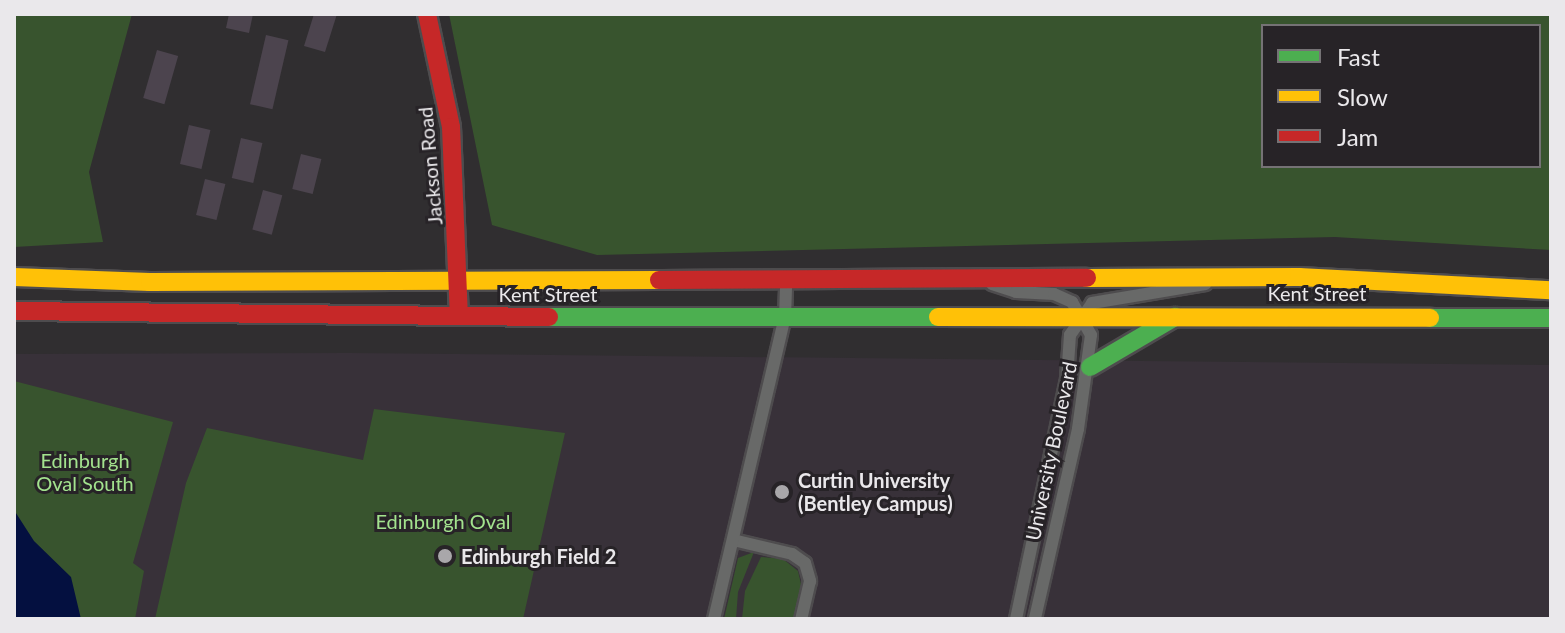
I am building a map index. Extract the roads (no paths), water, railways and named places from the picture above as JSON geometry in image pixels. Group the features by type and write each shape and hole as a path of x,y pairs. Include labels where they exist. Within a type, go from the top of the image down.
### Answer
{"main road":[{"name":"Jackson Road","path":"427,14 451,127 459,316"},
{"name":"Kent Street","path":"14,277 150,282 1228,278 1437,280 1551,290"},
{"name":"Kent Street","path":"14,311 131,316 1179,315 1551,318"},
{"path":"1090,367 1179,315"}],"street":[{"name":"Kent Street","path":"978,279 1016,292 1054,294 1083,315 1092,303 1173,292 1228,278"},
{"path":"714,619 785,317 786,279"},
{"name":"University Boulevard","path":"1035,619 1090,367 1091,335 1083,315"},
{"name":"University Boulevard","path":"1016,619 1067,379 1070,335 1083,315"},
{"path":"733,540 792,554 805,563 810,581 801,619"}],"place":[{"name":"Curtin University (Bentley Campus)","path":"782,492"},
{"name":"Edinburgh Field 2","path":"445,556"}],"park label":[{"name":"Edinburgh Oval South","path":"85,472"},
{"name":"Edinburgh Oval","path":"443,521"}]}
